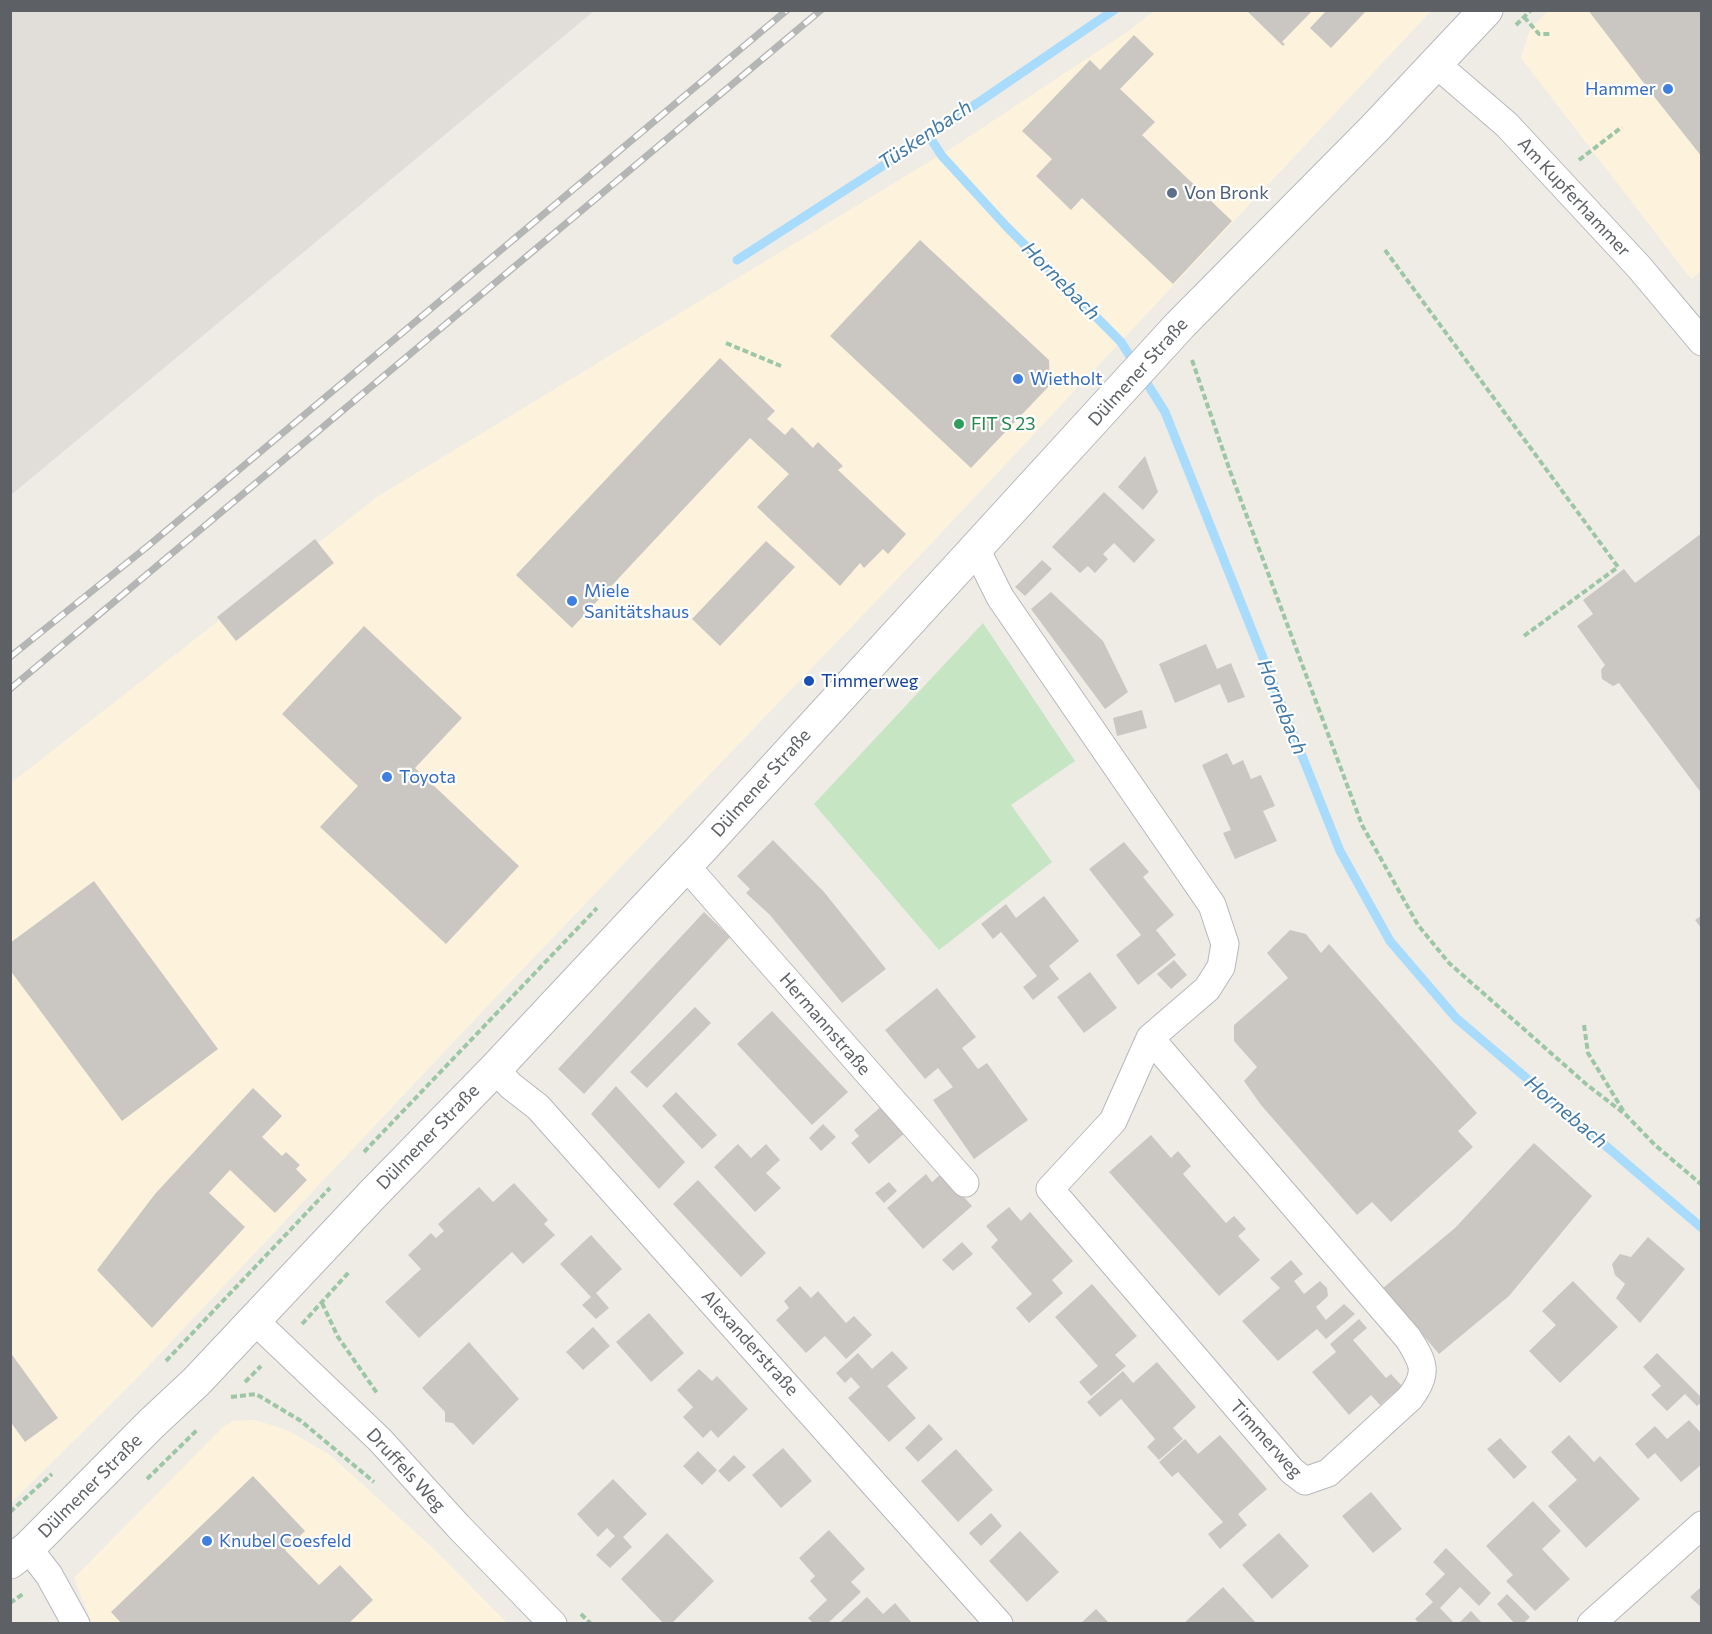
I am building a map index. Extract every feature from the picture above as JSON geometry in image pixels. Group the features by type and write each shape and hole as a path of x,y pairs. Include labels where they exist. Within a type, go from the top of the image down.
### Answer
{"street":[{"name":"Dülmener Straße","path":"76,1623 49,1575 19,1555 196,1382 372,1195 495,1069 686,866 1180,325 1376,128 1486,10"},
{"name":"Am Kupferhammer","path":"1435,63 1507,125 1639,267 1701,342"},
{"name":"Timmerweg","path":"976,549 999,597 1212,905 1225,944 1221,967 1207,989 1150,1038 1113,1121 1050,1189 1292,1471 1305,1481 1328,1473 1410,1398 1420,1384 1424,1370 1418,1353 1408,1338 1150,1038"},
{"name":"Hermannstraße","path":"686,866 965,1183"},
{"name":"Alexanderstraße","path":"495,1069 511,1086 538,1107 999,1623"},
{"name":"Druffels Weg","path":"254,1320 380,1440 458,1526 553,1623"},
{"path":"1591,1623 1701,1525"}],"path":[{"path":"1524,17 1539,33 1551,34"},
{"path":"1556,177 1622,127"},
{"path":"1385,249 1618,567 1524,636"},
{"path":"1180,325 1230,471 1362,825 1418,925 1449,963 1586,1084 1626,1115 1655,1145 1701,1185"},
{"path":"726,343 781,366"},
{"path":"361,1155 603,901"},
{"path":"1584,1024 1588,1053 1626,1115"},
{"path":"163,1365 337,1180"},
{"path":"231,1397 256,1394 302,1420 380,1486"},
{"path":"10,1512 54,1471"}],"shaded area":[{"path":"11,10 594,10 594,11 11,495"},
{"path":"1154,11 1431,11 928,547 495,998 139,1376 11,1503 11,783 377,497 955,146 1127,32"},
{"path":"1548,11 1701,11 1701,271 1691,279 1521,58 1530,29"},
{"path":"255,1420 287,1430 330,1455 435,1550 507,1623 92,1623 74,1578 223,1427 233,1421"}],"green space":[{"path":"983,623 1075,761 1011,805 1052,862 939,950 814,804"}],"building":[{"path":"1246,10 1313,10 1282,42 1285,44 1283,46"},
{"path":"1327,10 1367,10 1331,48 1310,28"},
{"path":"1588,10 1702,10 1702,157 1656,99"},
{"path":"1134,35 1154,54 1120,89 1155,122 1142,135 1232,221 1173,284 1082,198 1071,210 1036,176 1052,159 1022,131 1090,60 1100,70"},
{"path":"920,240 1049,360 1050,385 971,468 830,336"},
{"path":"720,358 775,411 767,419 785,435 792,427 813,448 818,442 843,466 838,470 906,534 888,554 883,549 864,568 860,563 840,586 757,507 789,474 750,438 572,628 516,575"},
{"path":"1145,456 1158,492 1143,510 1118,487"},
{"path":"1104,492 1155,540 1134,563 1114,543 1103,554 1108,559 1095,573 1088,566 1080,573 1052,547"},
{"path":"1702,533 1702,794 1619,683 1613,686 1602,679 1601,670 1605,665 1577,626 1593,614 1583,600 1624,569 1635,583"},
{"path":"315,539 334,563 236,641 217,617"},
{"path":"766,541 795,567 720,646 692,619"},
{"path":"1042,560 1052,569 1025,596 1015,587"},
{"path":"1051,592 1103,641 1128,692 1105,709 1031,609"},
{"name":"Toyota","path":"364,626 462,718 415,768 519,866 446,944 320,827 358,786 282,714"},
{"path":"1206,644 1217,669 1231,663 1245,697 1228,703 1220,684 1175,703 1159,664"},
{"path":"1142,710 1147,728 1117,736 1113,718"},
{"path":"1227,753 1233,765 1243,760 1251,779 1261,775 1275,806 1263,811 1277,841 1235,859 1223,833 1231,830 1202,765"},
{"path":"773,840 824,892 886,969 842,1003 770,915 746,893 750,889 737,876"},
{"path":"1124,842 1149,872 1143,877 1174,915 1156,930 1176,955 1138,985 1116,955 1141,935 1089,869"},
{"path":"94,881 218,1049 122,1121 10,970 10,943"},
{"path":"1044,896 1079,941 1049,966 1059,979 1033,1000 1023,987 1037,976 1001,932 993,939 981,924 1006,904 1016,918"},
{"path":"704,912 730,937 584,1094 558,1069"},
{"path":"1702,915 1702,929 1695,920"},
{"path":"1290,930 1306,934 1321,953 1329,944 1477,1113 1458,1131 1473,1147 1391,1222 1372,1202 1357,1215 1261,1105 1244,1081 1257,1067 1234,1041 1234,1025 1288,978 1267,953"},
{"path":"1174,960 1187,975 1171,989 1157,974"},
{"path":"1090,972 1117,1008 1084,1033 1057,997"},
{"path":"937,988 976,1037 962,1048 978,1069 987,1063 1028,1120 974,1159 933,1100 953,1087 938,1068 925,1079 885,1030"},
{"path":"695,1007 711,1023 647,1088 630,1072"},
{"path":"772,1011 848,1092 812,1125 737,1044"},
{"path":"616,1086 685,1162 659,1189 591,1114"},
{"path":"253,1088 282,1116 262,1137 282,1156 286,1152 300,1165 296,1169 307,1180 275,1213 230,1170 209,1193 245,1227 152,1328 97,1270 155,1194"},
{"path":"676,1092 717,1135 702,1149 662,1106"},
{"path":"883,1105 906,1132 869,1164 851,1143 859,1136 854,1130"},
{"path":"823,1124 836,1137 821,1151 809,1138"},
{"path":"1151,1135 1171,1158 1178,1151 1191,1166 1183,1174 1226,1223 1234,1216 1246,1229 1238,1236 1260,1260 1219,1296 1109,1172"},
{"path":"1534,1143 1592,1196 1509,1296 1439,1354 1383,1288 1455,1228"},
{"path":"738,1144 751,1158 766,1144 780,1160 766,1173 781,1188 755,1212 714,1167"},
{"path":"942,1173 972,1206 923,1249 887,1208 926,1174 932,1182"},
{"path":"698,1180 766,1253 741,1277 673,1204"},
{"path":"889,1182 897,1191 884,1203 875,1193"},
{"path":"514,1183 548,1220 544,1224 555,1235 523,1264 512,1252 419,1338 385,1302 421,1269 408,1255 431,1233 436,1238 444,1231 438,1224 479,1187 493,1202"},
{"path":"1009,1207 1021,1221 1030,1212 1073,1261 1052,1280 1063,1293 1029,1323 1016,1308 1032,1294 991,1247 998,1240 986,1226"},
{"path":"591,1235 622,1269 596,1293 609,1308 596,1319 582,1305 591,1297 560,1264"},
{"path":"1648,1237 1685,1269 1640,1323 1616,1298 1625,1284 1615,1275 1612,1264 1620,1254 1631,1257"},
{"path":"962,1242 973,1254 953,1271 942,1260"},
{"path":"1291,1260 1303,1274 1294,1281 1304,1294 1320,1281 1327,1288 1328,1296 1316,1307 1326,1320 1344,1304 1355,1314 1326,1339 1317,1329 1278,1361 1242,1321 1280,1288 1270,1278"},
{"path":"1573,1281 1618,1327 1560,1383 1529,1351 1556,1325 1542,1311"},
{"path":"1092,1284 1137,1336 1115,1355 1126,1366 1091,1396 1079,1382 1098,1366 1055,1317"},
{"path":"800,1286 811,1298 818,1291 846,1323 854,1316 872,1335 846,1359 825,1336 806,1353 776,1320 789,1308 784,1301"},
{"path":"649,1313 684,1353 651,1382 616,1342"},
{"path":"1359,1319 1367,1328 1353,1340 1386,1378 1391,1374 1402,1386 1380,1405 1371,1395 1349,1415 1312,1372 1336,1352 1330,1344"},
{"path":"593,1327 610,1346 583,1370 566,1352"},
{"path":"469,1342 519,1399 473,1445 453,1423 445,1422 445,1412 422,1388"},
{"path":"892,1351 908,1368 887,1386 916,1418 889,1442 848,1398 860,1387 851,1377 845,1383 836,1373 858,1353 872,1369"},
{"path":"10,1352 58,1418 25,1442 10,1421"},
{"path":"1657,1353 1702,1398 1702,1402 1697,1406 1685,1394 1667,1411 1651,1395 1661,1386 1643,1367"},
{"path":"1157,1362 1196,1407 1173,1428 1183,1439 1159,1460 1147,1447 1155,1439 1121,1399 1100,1417 1087,1402 1123,1371 1133,1383"},
{"path":"699,1369 712,1381 717,1376 748,1409 718,1438 711,1430 703,1438 683,1417 693,1407 677,1390"},
{"path":"1689,1420 1702,1434 1702,1464 1681,1482 1655,1453 1648,1459 1635,1444 1655,1426 1667,1439"},
{"path":"929,1424 943,1439 918,1462 905,1448"},
{"path":"1220,1435 1267,1489 1238,1514 1247,1525 1220,1549 1208,1534 1223,1522 1178,1472 1172,1477 1159,1462 1185,1439 1198,1454"},
{"path":"1569,1435 1594,1462 1600,1456 1640,1499 1586,1548 1548,1506 1577,1480 1551,1452"},
{"path":"1500,1438 1527,1467 1514,1479 1487,1449"},
{"path":"783,1448 812,1481 781,1508 752,1475"},
{"path":"956,1449 993,1490 958,1522 921,1481"},
{"path":"698,1451 717,1470 702,1485 683,1466"},
{"path":"734,1455 746,1467 729,1482 718,1471"},
{"path":"253,1476 305,1531 285,1550 319,1585 340,1565 373,1600 348,1624 122,1624 111,1612"},
{"path":"613,1479 647,1514 623,1537 632,1547 610,1568 596,1555 615,1536 607,1528 598,1537 577,1514"},
{"path":"1371,1492 1402,1529 1373,1553 1342,1516"},
{"path":"1533,1501 1561,1531 1542,1549 1570,1579 1535,1611 1506,1581 1513,1575 1486,1546"},
{"path":"991,1513 1002,1526 981,1546 969,1533"},
{"path":"829,1530 865,1569 851,1582 861,1592 827,1624 814,1624 808,1618 827,1600 810,1581 815,1576 799,1558"},
{"path":"1020,1531 1059,1572 1027,1602 989,1561"},
{"path":"667,1533 714,1581 671,1624 664,1624 621,1579"},
{"path":"1279,1533 1309,1566 1272,1599 1242,1565"},
{"path":"1446,1548 1491,1593 1479,1606 1460,1587 1440,1608 1455,1624 1420,1624 1415,1619 1433,1602 1425,1594 1445,1574 1433,1562"},
{"path":"1702,1586 1702,1608 1690,1597"},
{"path":"1223,1587 1257,1624 1183,1624"},
{"path":"1507,1594 1530,1617 1523,1624 1515,1624 1497,1604"},
{"path":"867,1597 883,1614 895,1603 913,1624 838,1624"},
{"path":"1096,1609 1110,1624 1080,1624"},
{"path":"1471,1611 1483,1624 1458,1624"}],"waterway":[{"name":"Hornebach","path":"737,260 929,136 1114,10"},
{"name":"Hornebach","path":"929,136 942,156 1006,226 1121,342 1165,412 1340,851 1390,941 1456,1018 1702,1228"}],"railway":[{"path":"10,657 148,546 787,10"},
{"path":"10,689 821,10"}],"place":[{"name":"Hammer","path":"1668,89"},
{"name":"Von Bronk","path":"1172,193"},
{"name":"Wietholt","path":"1018,379"},
{"name":"FIT S 23","path":"959,424"},
{"name":"Miele Sanitätshaus","path":"572,601"},
{"name":"Timmerweg","path":"809,681"},
{"name":"Toyota","path":"387,777"},
{"name":"Knubel Coesfeld","path":"207,1541"}],"water label":[{"name":"Tüskenbach","path":"925,135"}]}
